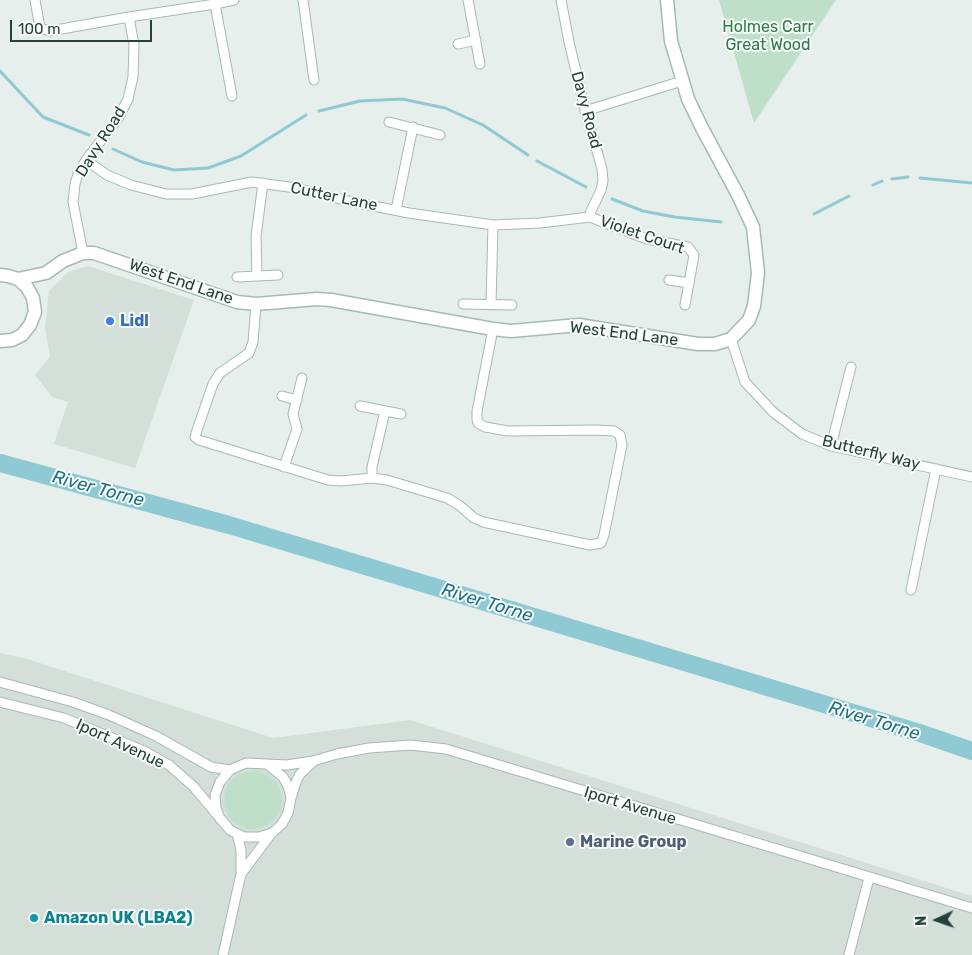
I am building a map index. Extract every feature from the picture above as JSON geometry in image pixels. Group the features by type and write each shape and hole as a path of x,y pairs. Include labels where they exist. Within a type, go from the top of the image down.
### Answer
{"street":[{"path":"35,0 40,28 50,31 129,17 180,4 215,4 234,0"},
{"path":"303,0 314,80"},
{"path":"468,0 480,64"},
{"name":"Davy Road","path":"561,0 585,111 602,170 603,181 601,190 590,210 590,217"},
{"path":"667,0 671,41 682,81 702,128 754,228 758,273 754,306 749,320 730,340"},
{"path":"215,4 232,96"},
{"name":"Davy Road","path":"83,253 73,202 78,174 86,160 119,117 128,99 133,77 134,45 129,17"},
{"path":"458,44 476,40"},
{"path":"585,111 682,81"},
{"path":"390,122 440,135"},
{"path":"396,210 413,127"},
{"name":"Cutter Lane","path":"86,160 107,175 131,185 166,194 192,194 252,182 296,188 348,201 396,210 493,225 540,223 590,217"},
{"path":"258,276 256,236 264,183"},
{"name":"Violet Court","path":"590,217 647,239 688,247 694,255 685,305"},
{"path":"492,304 493,225"},
{"name":"West End Lane","path":"0,341 12,340 22,335 30,324 35,312 33,298 46,273 63,260 83,253 107,256 237,302 256,304 317,299 331,300 511,331 579,326 698,344 715,344 730,340"},
{"name":"West End Lane","path":"0,275 18,279 46,273"},
{"path":"237,277 278,275"},
{"path":"18,279 27,287 33,298"},
{"name":"Violet Court","path":"669,280 689,283"},
{"path":"256,304 253,342 249,353 220,373 213,384 195,437 199,440 328,480 341,481 372,478 387,480 447,498 459,505 474,518 484,522 590,545 601,543 622,445 620,435 614,431 596,430 508,431 485,427 478,423 477,411 493,329"},
{"path":"463,304 512,305"},
{"name":"Butterfly Way","path":"730,340 745,382 773,412 802,434 831,446 972,477"},
{"path":"831,446 850,367"},
{"path":"284,467 297,429 293,414 302,378"},
{"path":"282,396 297,400"},
{"path":"360,406 401,414"},
{"path":"372,478 372,466 385,411"},
{"path":"911,590 936,469"},
{"name":"Iport Avenue","path":"0,682 73,702 110,715 156,736 211,767 230,770 246,763 287,765 313,761 337,754 377,748 410,745 446,749 972,908"},
{"name":"Iport Avenue","path":"0,702 64,718 144,751 168,765 192,786 230,830 237,834"},
{"path":"241,874 272,833 282,824 288,812 290,798 300,774 313,761"},
{"path":"267,764 283,777 288,786 290,798"},
{"path":"220,819 216,808 215,795 220,782 230,770"},
{"path":"237,834 244,837 259,838 272,833"},
{"path":"223,955 241,874 241,850 237,834"},
{"path":"849,955 869,878"}],"shaded area":[{"path":"88,266 194,300 135,468 54,444 68,402 52,397 35,375 50,357 45,327 49,291 68,272"},
{"path":"0,653 24,658 273,738 410,720 972,896 972,955 0,955"}],"green space":[{"name":"Holmes Carr Great Wood","path":"719,0 836,0 754,123"},
{"path":"247,771 259,771 274,779 282,794 282,806 274,821 259,829 247,829 232,821 224,806 224,794 232,779"}],"waterway":[{"path":"0,71 43,117 89,135"},
{"path":"319,111 360,101 402,99 445,108 483,125 528,155"},
{"path":"113,149 142,162 174,170 208,168 241,156 306,115"},
{"path":"537,161 586,187"},
{"path":"892,179 908,177"},
{"path":"920,178 972,183"},
{"path":"873,185 882,181"},
{"path":"814,214 849,196"},
{"path":"612,199 643,211 721,222"},
{"name":"River Torne","path":"0,463 229,525 920,733 972,751"}],"place":[{"name":"Lidl","path":"110,321"},
{"name":"Marine Group","path":"570,842"},
{"name":"Amazon UK (LBA2)","path":"34,918"}]}
